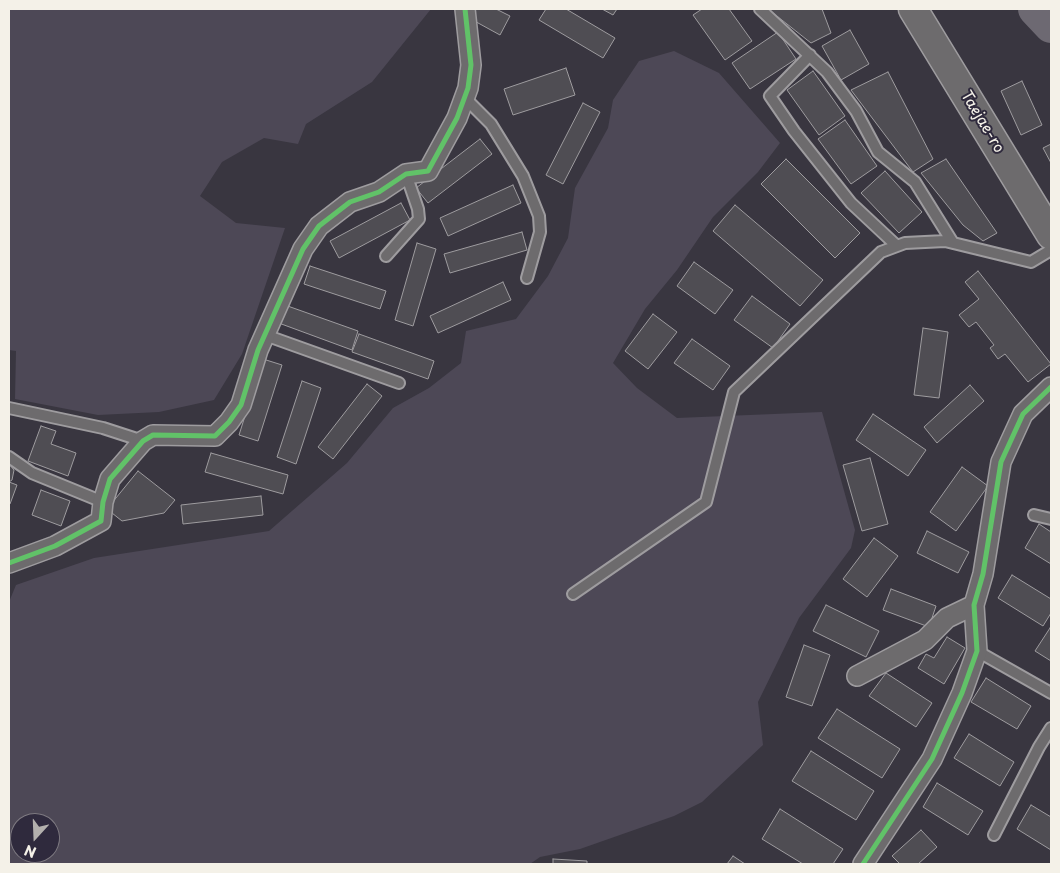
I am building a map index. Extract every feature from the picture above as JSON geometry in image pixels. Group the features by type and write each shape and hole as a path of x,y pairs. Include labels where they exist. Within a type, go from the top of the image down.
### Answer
{"main road":[{"name":"Taejae-ro","path":"913,9 1051,235"},
{"name":"Taejae-ro","path":"931,9 1051,215"}],"street":[{"path":"9,563 55,546 101,521 103,502 110,479 143,441 153,436 215,436 241,405 265,335 303,249 319,226 350,202 379,192 406,174 428,171 457,118 465,98 471,65 465,9"},
{"path":"863,864 932,759 962,693 977,651 974,605 983,574 1001,462 1024,414 1051,387"},
{"path":"857,676 925,640 947,618 974,605"}],"lane":[{"path":"760,9 827,72 856,111 878,152 915,182 953,243"},
{"path":"810,55 770,96 794,131 851,203 897,246"},
{"path":"465,98 491,124 523,176 539,216 540,232 526,278"},
{"path":"386,256 419,219 418,209 406,174"},
{"path":"573,594 706,502 734,392 793,338 881,252 905,243 945,241 1031,262 1051,250"},
{"path":"265,335 399,383"},
{"path":"9,408 103,428 143,441"},
{"path":"9,457 32,474 103,502"},
{"path":"1034,515 1051,519"},
{"path":"977,651 1051,692"},
{"path":"994,835 1039,747 1051,728"}],"shaded area":[{"path":"9,9 431,9 372,82 306,124 298,144 264,138 222,162 200,196 236,223 285,228 242,354 214,400 159,412 98,415 15,399 16,351 9,350"},
{"path":"674,51 719,73 780,143 758,172 713,217 677,270 645,309 613,363 637,388 677,418 822,412 855,530 851,548 799,618 758,702 763,745 702,802 674,816 580,849 540,857 530,864 9,864 9,602 16,585 94,558 269,531 347,463 393,408 429,388 461,363 466,331 516,319 548,276 568,238 575,188 608,128 613,100 639,61"}],"building":[{"path":"474,9 496,9 510,16 500,35 469,18"},
{"path":"546,9 566,9 615,38 603,58 539,20"},
{"path":"602,9 617,9 613,15"},
{"path":"702,9 729,9 752,41 725,60 693,15"},
{"path":"768,9 822,9 831,33 811,43"},
{"path":"850,30 869,64 841,80 822,46"},
{"path":"778,32 796,59 750,89 732,63"},
{"path":"566,68 575,95 513,115 504,89"},
{"path":"813,71 845,116 819,135 787,90"},
{"path":"888,72 933,159 913,172 851,90"},
{"path":"1022,81 1042,125 1021,135 1001,91"},
{"path":"583,103 600,112 563,184 546,175"},
{"path":"845,120 877,166 851,184 818,139"},
{"path":"480,139 492,154 428,203 416,188"},
{"path":"1051,144 1051,163 1043,148"},
{"path":"786,159 860,233 835,258 761,184"},
{"path":"946,159 997,233 983,241 963,225 921,173"},
{"path":"885,171 922,212 899,233 861,193"},
{"path":"513,185 521,203 448,236 440,218"},
{"path":"401,203 410,220 339,258 330,241"},
{"path":"735,205 823,280 800,306 713,231"},
{"path":"522,232 527,250 450,273 444,254"},
{"path":"417,243 436,249 413,326 395,320"},
{"path":"694,262 733,290 715,314 677,286"},
{"path":"310,266 386,291 380,309 304,284"},
{"path":"978,271 1051,364 1028,382 1005,354 998,359 990,348 994,345 976,322 969,327 959,315 979,299 965,282"},
{"path":"503,282 511,300 438,333 430,316"},
{"path":"752,296 790,324 773,348 734,320"},
{"path":"282,304 358,331 352,350 276,322"},
{"path":"653,314 677,332 648,369 625,351"},
{"path":"923,328 948,332 939,398 914,395"},
{"path":"359,334 434,361 428,379 352,352"},
{"path":"692,339 730,366 713,390 674,363"},
{"path":"263,359 282,365 258,441 239,435"},
{"path":"302,381 321,388 296,464 277,457"},
{"path":"367,384 382,396 333,459 318,447"},
{"path":"970,385 984,401 937,443 924,427"},
{"path":"873,414 926,450 908,476 856,440"},
{"path":"41,426 56,431 51,444 76,453 68,476 28,461"},
{"path":"211,453 288,475 283,494 205,472"},
{"path":"870,458 888,524 862,531 843,465"},
{"path":"9,464 14,470 12,480 9,482"},
{"path":"962,467 988,486 956,531 930,512"},
{"path":"138,471 175,500 164,513 122,521 107,509"},
{"path":"9,482 17,485 10,504 9,503"},
{"path":"41,490 70,501 61,526 32,515"},
{"path":"261,496 263,515 183,524 181,505"},
{"path":"1039,524 1051,532 1051,564 1025,548"},
{"path":"927,531 969,552 958,573 917,553"},
{"path":"874,538 898,556 867,597 843,579"},
{"path":"1012,575 1051,599 1051,613 1043,626 998,598"},
{"path":"891,589 936,606 929,627 883,610"},
{"path":"826,605 879,631 866,657 813,631"},
{"path":"1051,629 1051,661 1035,651"},
{"path":"947,637 965,648 944,684 918,668 926,654 934,658"},
{"path":"804,645 830,655 812,706 786,697"},
{"path":"886,673 932,703 916,727 869,696"},
{"path":"986,678 1031,706 1017,729 971,702"},
{"path":"837,709 900,749 882,778 818,738"},
{"path":"969,734 1014,762 1000,786 954,758"},
{"path":"811,751 874,791 856,820 792,781"},
{"path":"937,783 983,811 968,835 923,807"},
{"path":"1031,805 1051,817 1051,850 1017,829"},
{"path":"780,809 843,849 833,864 803,864 762,839"},
{"path":"921,830 937,847 918,864 900,864 892,856"},
{"path":"733,856 745,864 727,864"},
{"path":"553,859 587,861 587,864 553,864"}],"waterway":[{"path":"1035,9 1051,26"}],"cycle path":[{"path":"9,563 55,546 101,521 103,502 110,479 143,441 153,435 215,436 229,422 241,405 258,350 303,249 319,226 350,202 379,192 406,174 428,171 457,118 468,88 471,65 465,9"},
{"path":"863,864 932,759 962,693 977,651 974,605 983,574 1001,462 1023,414 1051,387"}]}
